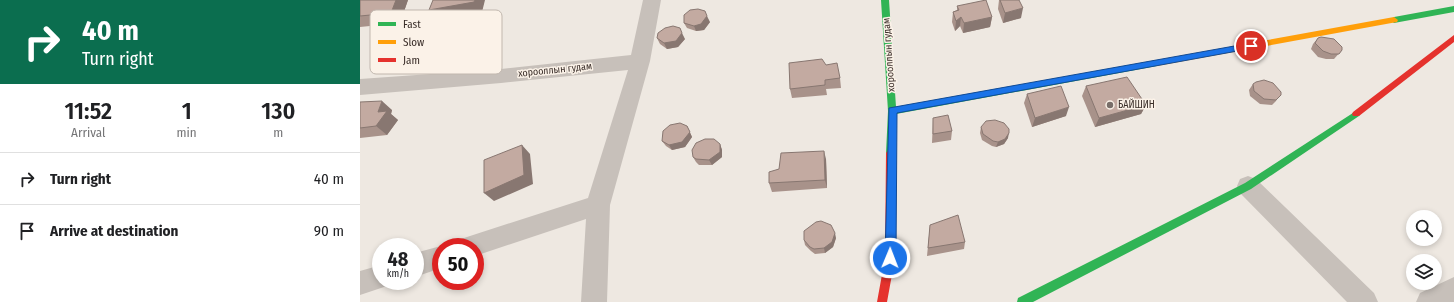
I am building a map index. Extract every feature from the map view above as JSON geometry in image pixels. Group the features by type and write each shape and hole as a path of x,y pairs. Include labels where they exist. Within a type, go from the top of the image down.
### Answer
{"street":[{"path":"594,302 598,205 640,61 652,0"},
{"name":"хорооллын гудам","path":"882,302 890,258 892,111 885,0"},
{"path":"892,111 1454,8"},
{"path":"1022,302 1248,186 1368,106 1454,38"},
{"name":"хорооллын гудам","path":"360,87 501,76 640,61"},
{"path":"1248,186 1365,302"},
{"path":"484,242 598,205"},
{"path":"360,284 372,279"},
{"path":"1429,302 1454,289"}],"building":[{"path":"360,0 396,0 392,10 370,10 370,15 360,16"},
{"path":"433,0 475,0 474,2 429,10"},
{"path":"986,0 992,17 964,23 961,17 956,21 953,12 959,10 957,6"},
{"path":"1000,0 1019,0 1023,8 1005,13"},
{"path":"698,9 705,11 707,16 701,24 694,26 684,23 684,15 690,10"},
{"path":"673,26 680,28 682,33 676,41 664,43 657,38 658,33 665,28"},
{"path":"1318,38 1334,39 1342,47 1339,54 1331,54 1323,51 1315,43"},
{"path":"822,59 826,65 837,63 840,78 825,80 825,85 790,89 789,63"},
{"name":"БАЙШИН","path":"1127,77 1146,105 1099,118 1086,86"},
{"path":"1264,80 1273,83 1281,92 1281,95 1276,100 1264,99 1254,91 1253,84"},
{"path":"1061,86 1069,107 1035,118 1027,94"},
{"path":"382,101 378,112 387,111 376,126 360,128 360,102"},
{"path":"948,115 952,131 933,134 933,118"},
{"path":"995,120 1004,123 1009,129 1009,133 1005,139 998,142 993,141 983,134 981,127 986,121"},
{"path":"680,123 687,126 690,132 682,142 669,145 662,141 663,131 670,125"},
{"path":"705,139 714,139 720,144 720,152 709,160 696,159 693,157 692,150 696,143"},
{"path":"522,145 524,175 484,193 484,160"},
{"path":"824,151 825,180 769,183 769,172 779,169 781,153"},
{"path":"958,215 965,242 928,248 930,225"},
{"path":"821,221 831,225 835,233 832,242 824,248 814,249 804,240 804,231 816,222"}],"traffic: fast":[{"path":"885,0 892,111 891,153"},
{"path":"1394,20 1454,9"},
{"path":"892,111 1157,63"},
{"path":"1022,302 1248,186 1356,114"}],"traffic: slow":[{"path":"1157,63 1394,20"}],"traffic: jam":[{"path":"1356,114 1454,38"},
{"path":"882,302 890,258 891,153"}],"place":[{"name":"БАЙШИН","path":"1110,105"}],"route":[{"path":"890,258 892,111 1251,46"}]}
